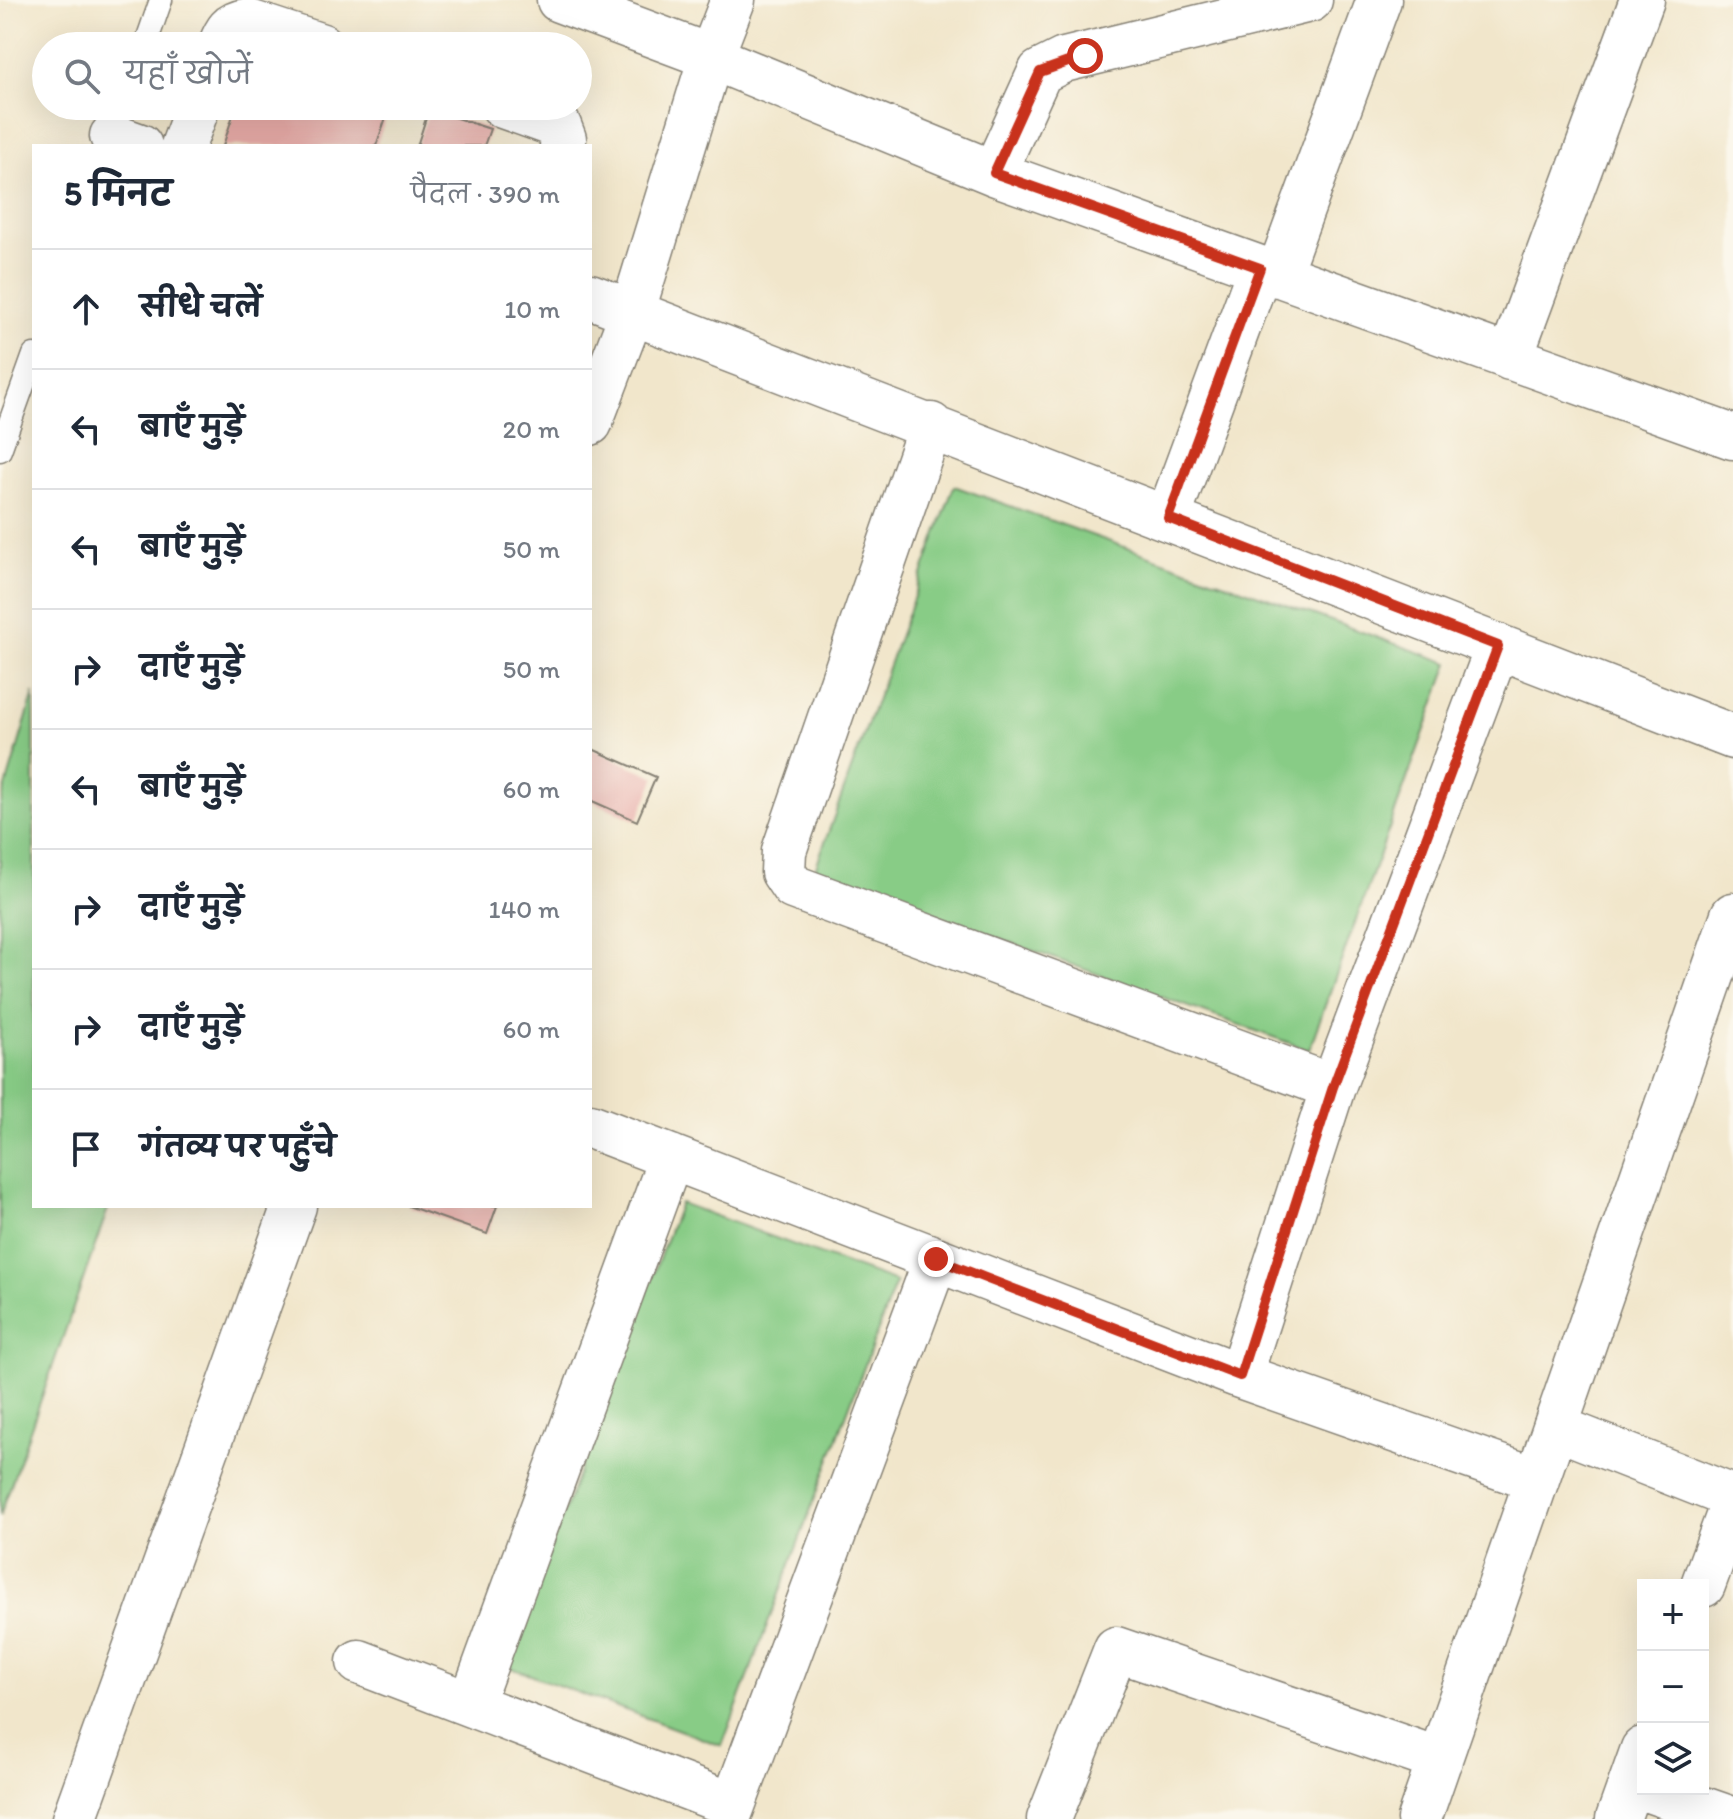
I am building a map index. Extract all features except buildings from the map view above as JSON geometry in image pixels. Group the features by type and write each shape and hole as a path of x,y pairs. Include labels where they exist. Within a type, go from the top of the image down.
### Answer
{"street":[{"path":"559,0 711,57 994,173 1733,437"},
{"path":"592,418 633,310 711,57 733,0"},
{"path":"994,173 1040,72 1064,60 1310,0"},
{"path":"1168,518 1379,0"},
{"path":"1510,358 1642,0"},
{"path":"225,32 235,23 246,21 279,32"},
{"path":"184,144 193,120"},
{"path":"542,120 559,126 563,144"},
{"path":"592,297 1733,737"},
{"path":"931,425 784,851 783,872 793,887 1333,1087"},
{"path":"1240,1376 1333,1087 1498,646"},
{"path":"1419,1819 1733,915"},
{"path":"592,1127 1240,1376 1537,1480"},
{"path":"471,1704 671,1157"},
{"path":"74,1819 293,1208"},
{"path":"359,1662 471,1704 730,1812 936,1259"},
{"path":"1555,1427 1733,1497"},
{"path":"1705,1579 1733,1503"},
{"path":"1049,1819 1116,1649 1440,1760"},
{"path":"1636,1786 1732,1819"}],"lane":[{"path":"150,32 161,0"},
{"path":"0,450 32,361"}],"green space":[{"path":"954,486 1449,663 1309,1050 814,872"},
{"path":"32,700 32,1208 108,1208 0,1516 0,807"},
{"path":"680,1203 896,1282 722,1746 506,1666"}],"route":[{"path":"936,1259 1240,1376 1333,1087 1498,646 1168,518 1260,268 994,173 1040,72 1064,60 1085,56"}]}
